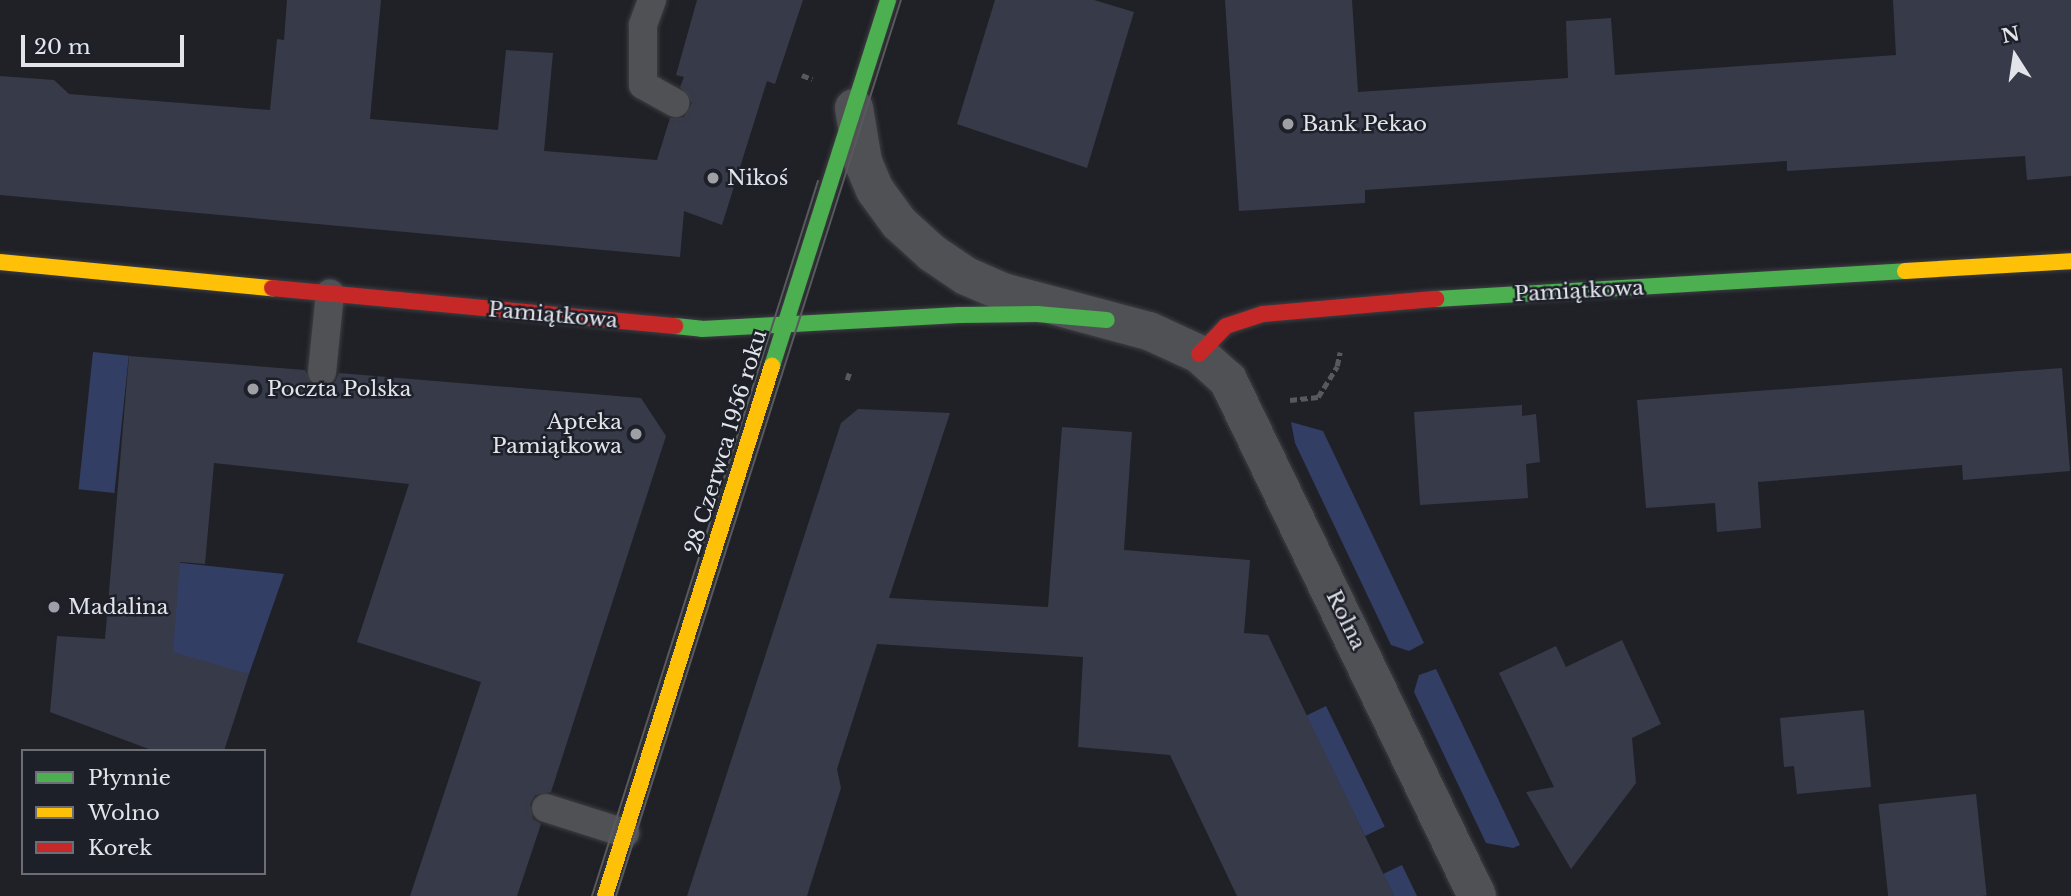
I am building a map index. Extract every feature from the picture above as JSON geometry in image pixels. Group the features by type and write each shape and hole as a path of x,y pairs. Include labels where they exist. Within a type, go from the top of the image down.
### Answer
{"street":[{"name":"28 Czerwca 1956 roku","path":"605,896 888,0"},
{"name":"Pamiątkowa","path":"855,108 863,162 875,190 899,223 932,253 966,276 1003,292 1149,331 1199,354 1226,326 1263,314 1337,306 2071,261"},
{"name":"Pamiątkowa","path":"0,262 702,329 959,315 1037,314 1107,320"},
{"name":"Rolna","path":"1199,354 1228,380 1242,402 1477,896"}],"lane":[{"path":"652,0 643,25 643,85 675,103"},
{"path":"323,372 330,293"},
{"path":"546,807 625,833"}],"shaded area":[{"path":"93,352 129,356 114,493 79,489"},
{"path":"1291,422 1323,431 1424,643 1409,651 1391,645 1295,443"},
{"path":"163,561 284,574 249,674 145,657"},
{"path":"1436,669 1520,845 1513,848 1486,843 1414,692 1419,675"},
{"path":"1326,706 1385,826 1365,836 1306,716"},
{"path":"1402,865 1417,896 1394,896 1383,874"}],"building":[{"path":"287,0 381,0 370,119 498,130 506,50 553,53 544,151 657,160 670,118 684,117 692,103 680,87 684,77 676,75 697,0 803,0 775,84 767,81 722,225 684,211 680,257 0,195 0,76 54,80 69,94 270,110 277,39 284,40"},
{"path":"995,0 1094,0 1134,12 1087,168 957,124"},
{"path":"1225,0 1352,0 1358,92 1568,78 1566,21 1611,18 1615,75 1896,55 1893,0 2071,0 2071,176 2027,180 2025,156 1787,171 1787,161 1365,190 1365,203 1239,211"},
{"path":"129,356 305,370 312,385 321,389 335,382 339,373 641,398 666,436 551,792 535,795 530,804 533,819 541,824 517,896 410,896 481,682 357,642 409,484 214,463 205,564 180,562 173,652 249,674 225,749 149,749 50,712 57,636 105,639"},
{"path":"2062,368 2070,471 1963,480 1962,465 1758,482 1761,528 1717,532 1715,503 1646,508 1637,400"},
{"path":"1522,405 1522,416 1536,414 1540,462 1526,464 1528,498 1420,505 1414,412"},
{"path":"858,409 950,413 889,598 1048,607 1062,427 1132,432 1124,550 1250,560 1244,633 1268,635 1394,896 1237,896 1170,755 1078,747 1083,657 877,644 837,769 841,788 807,896 687,896 841,423"},
{"path":"1622,640 1661,724 1632,738 1636,783 1571,869 1526,792 1554,787 1499,673 1556,646 1566,667"},
{"path":"1864,710 1871,787 1797,794 1794,766 1784,767 1780,718"},
{"path":"1976,794 1987,895 1888,896 1879,804"}],"tram line":[{"path":"616,896 901,0"},
{"path":"592,896 818,181"}],"traffic: fast":[{"path":"772,366 888,0"},
{"path":"1436,299 1905,271"},
{"path":"675,326 702,329 959,315 1037,314 1107,320"}],"traffic: slow":[{"path":"1905,271 2071,261"},
{"path":"0,262 272,288"},
{"path":"605,896 772,366"}],"traffic: jam":[{"path":"272,288 675,326"},
{"path":"1199,354 1226,326 1263,314 1436,299"}],"place":[{"name":"Bank Pekao","path":"1288,124"},
{"name":"Nikoś","path":"713,178"},
{"name":"Poczta Polska","path":"253,389"},
{"name":"Apteka Pamiątkowa","path":"636,434"},
{"name":"Madalina","path":"54,607"}]}
